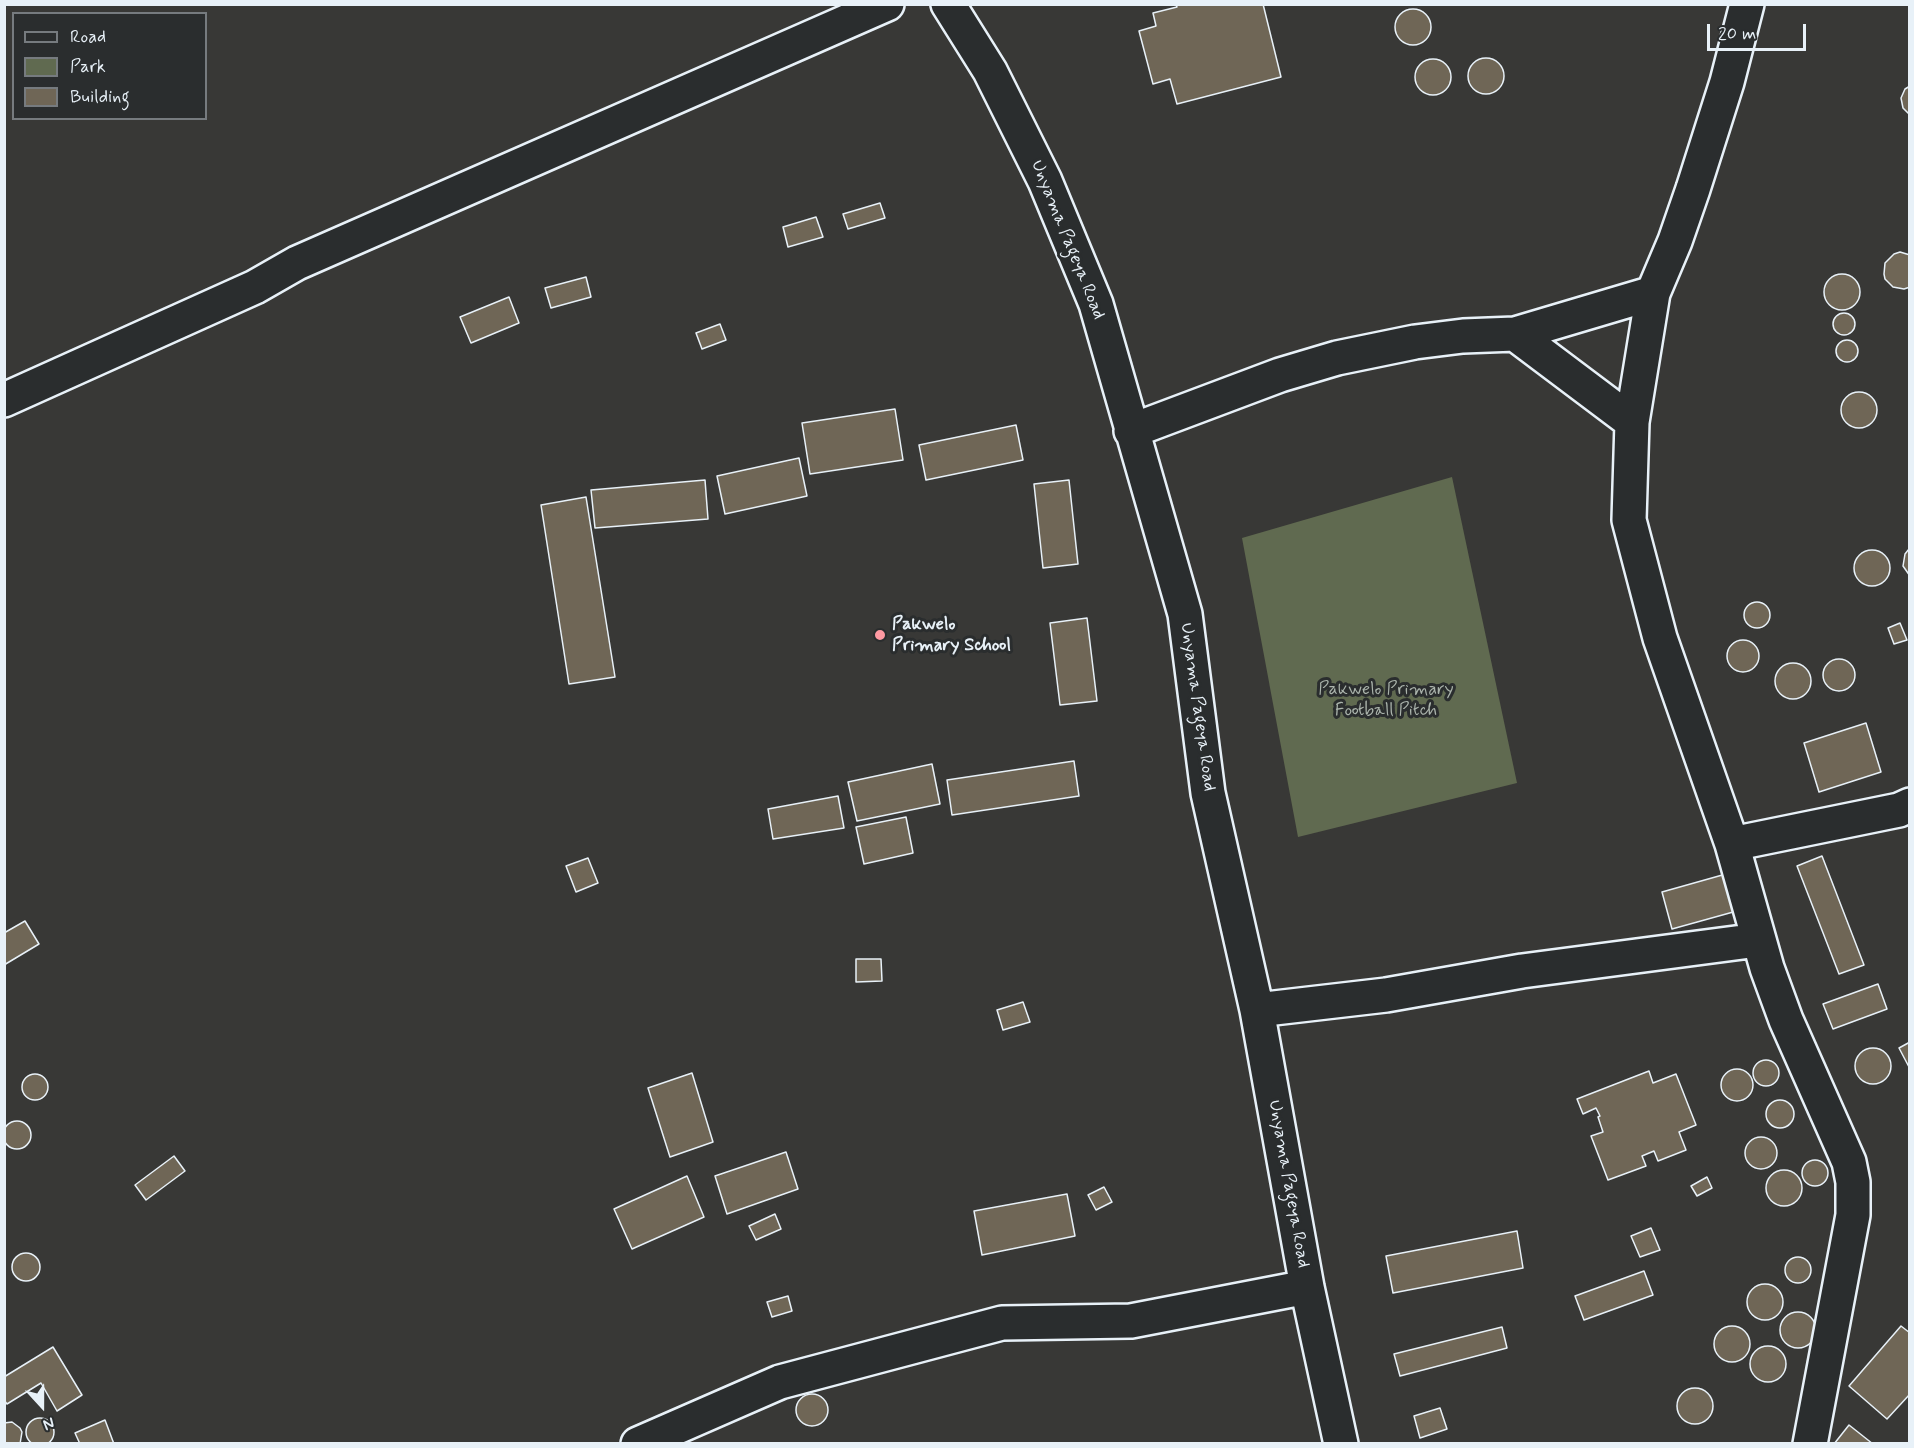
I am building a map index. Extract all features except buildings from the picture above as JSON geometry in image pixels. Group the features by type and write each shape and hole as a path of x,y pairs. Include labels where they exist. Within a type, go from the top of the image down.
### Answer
{"street":[{"path":"4,400 255,287 297,263 887,4"},
{"name":"Unyama Pageya Road","path":"948,4 990,71 1045,181 1096,304 1185,614 1208,793 1257,1010 1307,1287 1341,1443"},
{"path":"1747,4 1727,82 1696,178 1675,241 1653,293 1632,422 1629,520 1660,638 1732,844 1758,940 1786,1020 1849,1162 1853,1215 1810,1443"},
{"path":"1131,431 1280,375 1337,357 1415,342 1463,336 1515,334 1653,293"},
{"path":"1515,334 1632,422"},
{"path":"1732,844 1910,806"},
{"path":"1257,1010 1386,995 1522,971 1758,940"},
{"path":"638,1443 780,1382 1002,1323 1131,1321 1307,1287"}],"green space":[{"name":"Pakwelo Primary Football Pitch","path":"1452,477 1517,783 1298,837 1242,538"}],"place":[{"name":"Pakwelo Primary School","path":"880,635"}]}
